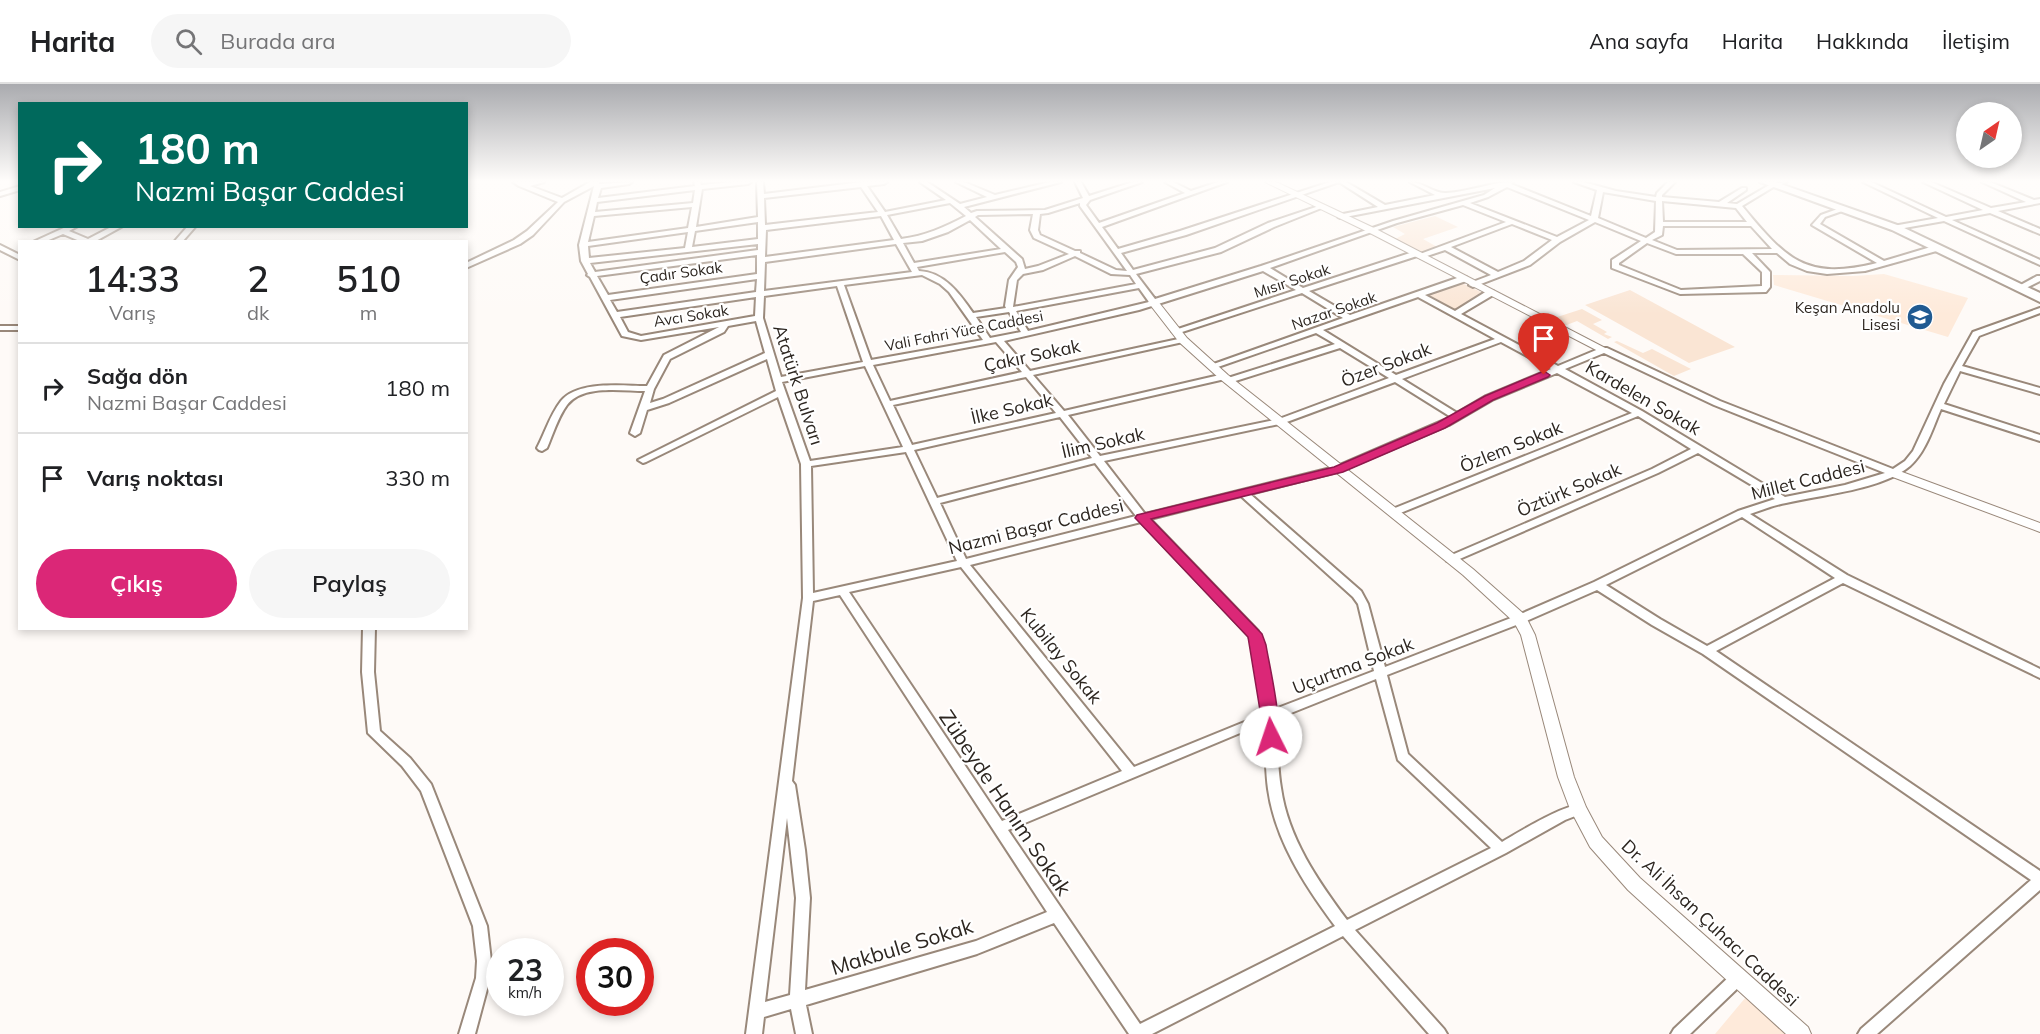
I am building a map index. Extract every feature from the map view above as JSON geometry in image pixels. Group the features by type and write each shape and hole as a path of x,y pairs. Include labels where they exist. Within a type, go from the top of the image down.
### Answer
{"main road":[{"path":"1891,226 2040,298"}],"street":[{"path":"468,265 524,237 535,226"},
{"path":"587,226 583,245 585,261 616,315 917,274 929,275 943,282 969,316 1028,374 1063,415 1142,518 1254,634 1258,645 1270,716 1273,780 1285,828 1311,881 1346,928 1439,1034"},
{"path":"583,245 691,229 729,226"},
{"name":"Atatürk Bulvarı","path":"762,226 759,318 777,380 806,464 808,598 787,770"},
{"path":"890,226 917,274"},
{"path":"591,275 900,243 931,236 950,226"},
{"path":"979,226 1020,263 1020,272"},
{"path":"1036,226 1035,234 1114,272 1133,274 1218,250 1268,226"},
{"path":"1097,226 1153,302"},
{"path":"1116,252 1202,226"},
{"path":"1363,226 1473,285 1717,403 2040,528"},
{"name":"Vali Fahri Yüce Caddesi","path":"777,380 1026,334 1136,308 1264,268 1384,226"},
{"name":"Mısır Sokak","path":"1180,336 1500,226"},
{"path":"1523,226 1557,240"},
{"path":"1473,285 1530,262 1557,240 1582,226"},
{"path":"1610,226 1682,254 1780,251"},
{"path":"1660,226 1658,235 1626,253 1615,262 1615,266 1684,292 1765,289 1767,275 1765,270 1746,252"},
{"path":"1754,226 1797,264 1827,273 1845,273 1937,248"},
{"path":"1818,226 1882,263"},
{"path":"1896,228 1904,226"},
{"path":"1963,226 2040,262"},
{"path":"41,240 70,228"},
{"path":"91,240 116,228"},
{"path":"179,240 191,228"},
{"path":"688,249 691,229"},
{"path":"63,231 86,240"},
{"path":"585,261 762,240"},
{"path":"0,247 18,257"},
{"path":"1445,247 1497,275"},
{"path":"10,252 18,249"},
{"path":"913,265 1006,250"},
{"path":"1026,334 1010,309 1009,290 1013,280 1020,272 1040,268 1077,253"},
{"path":"618,257 618,271"},
{"path":"1264,268 1351,319"},
{"name":"Çadır Sokak","path":"606,298 759,276"},
{"path":"2019,288 2040,278"},
{"name":"Nazar Sokak","path":"1212,366 1319,331 1463,279"},
{"name":"Kubilay Sokak","path":"840,284 868,363 963,563 1131,772"},
{"path":"969,316 1140,286"},
{"path":"1455,314 1490,293"},
{"name":"Kardelen Sokak","path":"1420,295 1560,368 1784,500"},
{"name":"Dr. Ali İhsan Çuhacı Caddesi","path":"1153,302 1180,336 1212,366 1338,470 1394,512 1520,619 1528,635 1566,777 1578,809 1596,842 1615,864 1737,979 1801,1034"},
{"name":"Millet Caddesi","path":"1520,619 1598,585 1742,513 1784,500 1848,488 1894,473 1908,463 1917,452 1957,367 1976,334 2040,310"},
{"name":"Avcı Sokak","path":"616,315 627,336 641,338 759,318"},
{"path":"635,433 650,389 669,355 721,330 726,324"},
{"path":"0,328 18,328"},
{"path":"1319,331 1456,416"},
{"name":"Çakır Sokak","path":"887,404 1028,374 1180,336"},
{"name":"Özer Sokak","path":"1281,421 1501,339"},
{"name":"İlke Sokak","path":"806,464 908,449 1063,415 1226,378 1341,345"},
{"name":"Nazmi Başar Caddesi","path":"808,598 963,563 1338,470 1441,426 1489,398 1604,350"},
{"path":"644,408 666,401 770,354"},
{"path":"1957,367 2040,392"},
{"path":"542,448 565,402 573,396 584,391 611,388 650,389"},
{"path":"643,460 781,392"},
{"path":"1939,405 2040,438"},
{"name":"Özlem Sokak","path":"1394,512 1639,413"},
{"name":"İlim Sokak","path":"933,502 1097,460 1281,421"},
{"name":"Öztürk Sokak","path":"1451,559 1655,471 1698,449"},
{"path":"1243,493 1357,594 1363,604 1402,756 1501,849"},
{"path":"1742,513 1843,578 2040,674"},
{"path":"1707,651 1843,578"},
{"path":"1598,585 1707,651 2040,880 1866,1034"},
{"name":"Zübeyde Hanım Sokak","path":"843,591 1138,1034"},
{"name":"Uçurtma Sokak","path":"999,828 1270,716 1520,619"},
{"path":"369,630 368,672 374,733 406,762 426,788 448,850 480,926 484,961 483,978 467,1034"},
{"path":"787,770 802,886 803,915 796,1000 804,1034"},
{"path":"754,1034 787,770"},
{"path":"1138,1034 1501,849 1560,816 1578,809"},
{"name":"Makbule Sokak","path":"756,1012 978,947 1057,915"},
{"path":"1678,1034 1737,979"}],"shaded area":[{"path":"1393,227 1458,227 1423,239 1439,248 1421,254 1393,240 1405,234"},
{"name":"Keşan Anadolu Lisesi","path":"1884,274 1968,298 1948,337 1774,285 1773,275 1853,276"},
{"path":"1462,283 1483,293 1454,310 1426,295"},
{"path":"1630,290 1735,347 1689,363 1585,305"},
{"path":"1582,309 1602,320 1593,324 1607,332 1604,334 1612,337 1608,339 1577,321 1564,326 1551,319"},
{"path":"1617,341 1643,353 1652,349 1691,369 1674,376 1614,342"},
{"path":"1746,997 1788,1034 1715,1034"}],"place":[{"name":"Keşan Anadolu Lisesi","path":"1920,317"}],"route":[{"path":"1271,737 1270,716 1257,639 1246,624 1142,518 1338,470 1441,426 1489,398 1544,375"}]}
